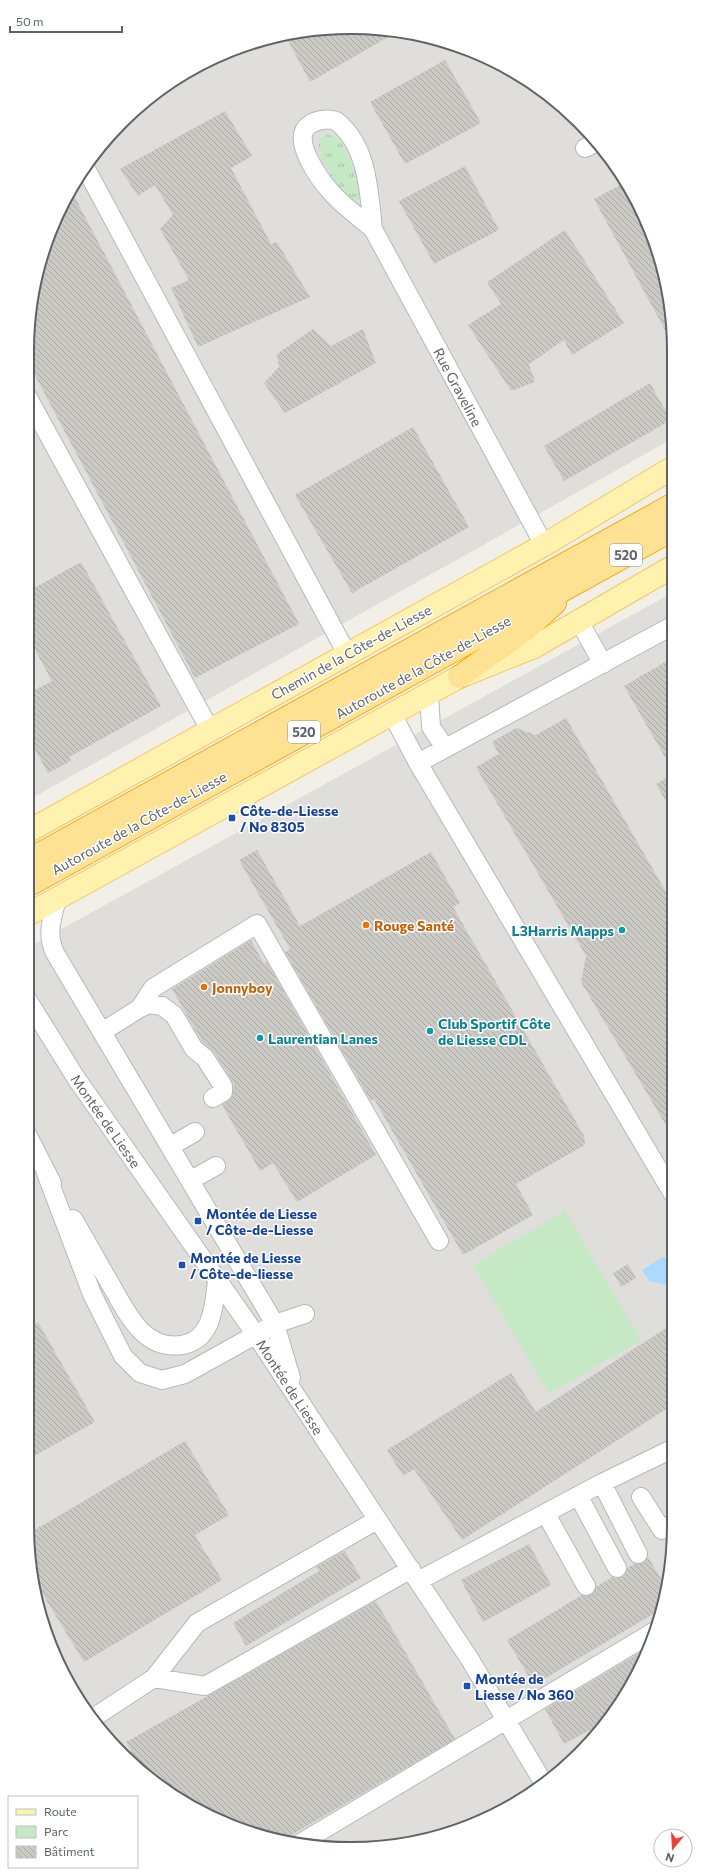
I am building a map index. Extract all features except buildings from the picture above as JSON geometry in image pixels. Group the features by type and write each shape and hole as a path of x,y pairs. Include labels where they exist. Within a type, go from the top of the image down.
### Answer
{"highway":[{"name":"Autoroute de la Côte-de-Liesse","path":"34,857 663,510"},
{"name":"Autoroute de la Côte-de-Liesse","path":"34,882 667,533"},
{"path":"460,677 524,631 580,580"}],"main road":[{"name":"Chemin de la Côte-de-Liesse","path":"34,826 544,545 667,471"},
{"path":"34,918 58,899 392,714 460,677 534,647 667,570"}],"street":[{"name":"Rue Graveline","path":"373,229 342,203 323,183 303,146 302,134 309,125 321,120 332,119 340,124 349,135 359,154 366,175 373,229 544,545"},
{"path":"88,173 347,654"},
{"path":"34,409 210,730"},
{"path":"579,621 602,664"},
{"path":"418,763 667,629"},
{"path":"429,694 431,727 445,748"},
{"path":"392,714 418,763 667,1184"},
{"path":"58,899 50,926 51,942 55,953 171,1146 275,1324 296,1396"},
{"path":"140,1008 153,988 258,924 439,1240"},
{"path":"102,1032 149,1004 162,1006 174,1015 194,1049 206,1058 223,1086 223,1092 213,1098"},
{"name":"Montée de Liesse","path":"34,1010 73,1073 256,1335 377,1520 415,1575 507,1720 541,1778"},
{"path":"171,1146 195,1132"},
{"path":"34,1148 46,1173 125,1312 138,1328 152,1340 166,1344 179,1345 191,1342 202,1335 212,1317 217,1281"},
{"path":"191,1180 216,1166"},
{"path":"46,1173 92,1294 123,1356 136,1370 145,1376 157,1379 177,1377 200,1367 275,1324 305,1314"},
{"path":"154,1678 205,1686 415,1575 546,1514 602,1483 667,1451"},
{"path":"602,1483 638,1554"},
{"path":"579,1497 617,1568"},
{"path":"641,1497 662,1530 667,1527"},
{"path":"546,1514 586,1586"},
{"path":"97,1715 154,1678 197,1623 377,1520"},
{"path":"308,1839 647,1636"}],"shaded area":[{"path":"330,35 371,35 412,40 472,58 509,76 543,99 574,127 602,158 625,192 643,229 656,269 664,309 667,350 667,442 34,797 34,350 40,289 58,229 76,192 99,158 142,113 158,99 192,76 229,58 289,40"},
{"path":"667,596 667,1526 664,1567 656,1607 643,1647 625,1684 614,1701 602,1718 574,1749 543,1777 509,1800 472,1818 452,1825 412,1836 392,1839 350,1842 330,1841 289,1836 269,1831 229,1818 192,1800 158,1777 113,1734 99,1718 76,1684 58,1647 45,1607 40,1587 35,1546 34,944"}],"green space":[{"path":"327,134 336,138 338,137 346,152 357,183 360,200 358,202 340,189 320,156 323,154 319,147 319,140 323,135"},
{"path":"565,1211 641,1340 549,1394 473,1265"}],"water":[{"path":"663,1257 667,1259 667,1287 666,1285 649,1281 642,1270"}],"place":[{"name":"Côte-de-Liesse / No 8305","path":"232,818"},
{"name":"Rouge Santé","path":"366,925"},
{"name":"L3Harris Mapps","path":"622,930"},
{"name":"Jonnyboy","path":"204,987"},
{"name":"Club Sportif Côte de Liesse CDL","path":"430,1031"},
{"name":"Laurentian Lanes","path":"260,1038"},
{"name":"Montée de Liesse / Côte-de-Liesse","path":"198,1221"},
{"name":"Montée de Liesse / Côte-de-liesse","path":"182,1265"},
{"name":"Montée de Liesse / No 360","path":"467,1686"}]}
